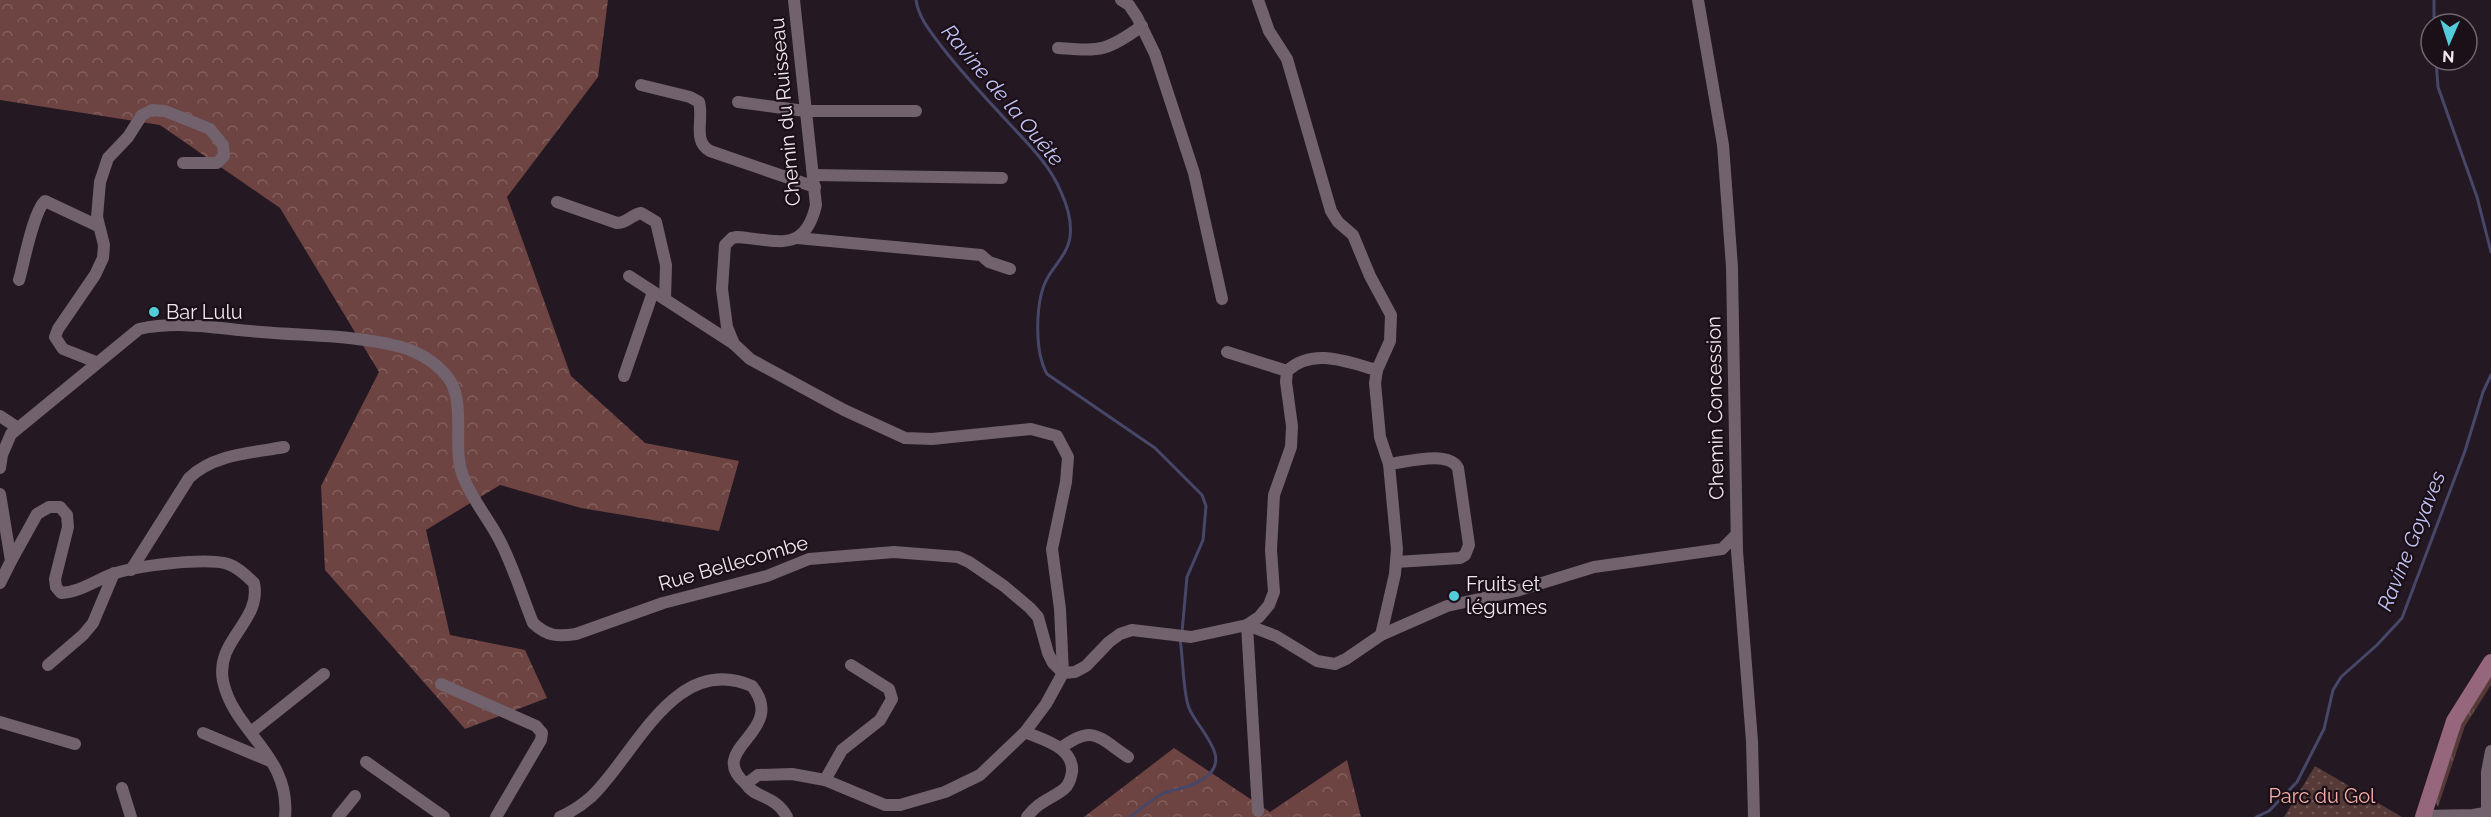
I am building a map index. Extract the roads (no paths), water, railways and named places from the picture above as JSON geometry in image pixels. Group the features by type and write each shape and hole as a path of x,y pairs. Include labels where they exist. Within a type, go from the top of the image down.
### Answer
{"main road":[{"path":"2423,817 2454,721 2491,662"}],"street":[{"name":"Chemin du Ruisseau","path":"794,0 816,205 812,222 803,235 797,238"},
{"path":"1121,0 1129,5 1155,54 1194,172 1222,299"},
{"path":"1258,0 1269,31 1287,59 1331,211 1338,222 1353,235 1370,276 1389,309 1390,341 1377,370 1375,383 1380,437 1389,464 1396,562 1381,635"},
{"name":"Chemin Concession","path":"1698,0 1723,145 1731,257 1737,535 1752,741 1754,817"},
{"path":"1058,48 1105,49 1117,44 1142,26"},
{"path":"641,85 690,97 699,102 701,111 699,138 703,147 814,181 1002,178"},
{"path":"738,102 805,111 916,111"},
{"path":"96,362 63,349 55,337 58,329 95,275 105,249 98,226 100,182 108,158 128,137 142,115 152,110 165,111 210,129 223,145 224,156 217,163 183,163"},
{"path":"19,280 34,224 41,204 45,201 98,226"},
{"path":"557,201 617,223 626,222 633,214 641,213 656,222 666,265 665,299"},
{"path":"734,344 727,327 722,290 725,245 732,238 784,241 797,238 981,255 989,262 1010,269"},
{"path":"629,276 734,344 750,359 844,411 905,438 932,439 1031,429 1057,436 1068,457 1066,482 1052,549 1060,609 1063,673 1046,704 1025,732 980,775 945,792 900,805 885,805 825,780 792,774 758,775 746,784"},
{"path":"624,376 653,292"},
{"name":"Rue Bellecombe","path":"0,468 2,455 11,434 139,329 163,324 188,324 254,332 367,340 402,348 426,357 447,376 455,389 457,452 463,477 501,541 533,623 543,633 552,636 576,634 663,603 766,576 810,559 894,552 946,555 969,562 1030,608 1042,627 1053,663 1063,673"},
{"path":"1227,352 1287,370"},
{"path":"1063,673 1075,672 1086,666 1120,634 1132,630 1191,637 1247,625 1259,617 1269,605 1274,592 1271,550 1274,495 1291,447 1292,426 1286,382 1287,370 1297,362 1314,358 1333,358 1377,370"},
{"path":"0,416 18,428"},
{"path":"131,570 189,478 200,467 214,461 284,447"},
{"path":"1389,464 1436,459 1451,460 1456,463 1469,545 1465,555 1461,558 1396,562"},
{"path":"0,494 11,561"},
{"path":"0,583 37,514 49,507 60,507 67,515 68,527 55,579 56,587 62,593 70,592 114,573 184,562 207,561 228,564 254,583 255,603 251,613 228,645 222,677 230,703 271,761 283,784 285,817"},
{"path":"1247,625 1276,636 1324,664 1335,664 1381,635 1447,606 1516,591 1594,567 1722,549 1737,535"},
{"path":"48,664 83,635 93,623 114,573"},
{"path":"1247,625 1258,810"},
{"path":"825,780 834,760 842,750 876,724 892,699 889,689 851,666"},
{"path":"251,732 324,674"},
{"path":"560,817 592,795 665,705 690,687 711,681 734,680 752,686 762,704 760,722 735,754 733,765 737,776 754,792 775,801 786,817"},
{"path":"441,684 536,726 542,733 541,740 496,817"},
{"path":"0,722 75,744"},
{"path":"1025,732 1061,748 1067,754 1072,768 1069,783 1064,789 1039,803 1027,817"},
{"path":"203,733 271,761"},
{"path":"1061,748 1078,735 1088,734 1097,736 1128,757"},
{"path":"2423,817 2489,812 2487,772 2491,751"},
{"path":"366,762 444,817"},
{"path":"122,788 131,817"},
{"path":"338,817 355,796"}],"waterway":[{"name":"Ravine de la Ouête","path":"916,0 923,19 934,36 965,75 1044,163 1065,202 1070,225 1069,242 1048,277 1039,311 1038,339 1047,374 1155,448 1202,495 1206,506 1203,540 1187,577 1182,632"},
{"name":"Ravine Goyaves","path":"2434,0 2434,12"},
{"name":"Ravine Goyaves","path":"2437,72 2438,87 2477,197 2491,252"},
{"name":"Ravine Goyaves","path":"2256,817 2269,811 2297,782 2324,729 2333,690 2341,677 2377,645 2402,618 2491,375"},
{"name":"Ravine de la Ouête","path":"1130,817 1159,795 1203,779 1212,771 1216,763 1211,744 1193,717 1187,702 1180,639"}],"place":[{"name":"Bar Lulu","path":"154,312"},
{"name":"Fruits et légumes","path":"1454,596"}],"park label":[{"name":"Parc du Gol","path":"2322,796"}]}
